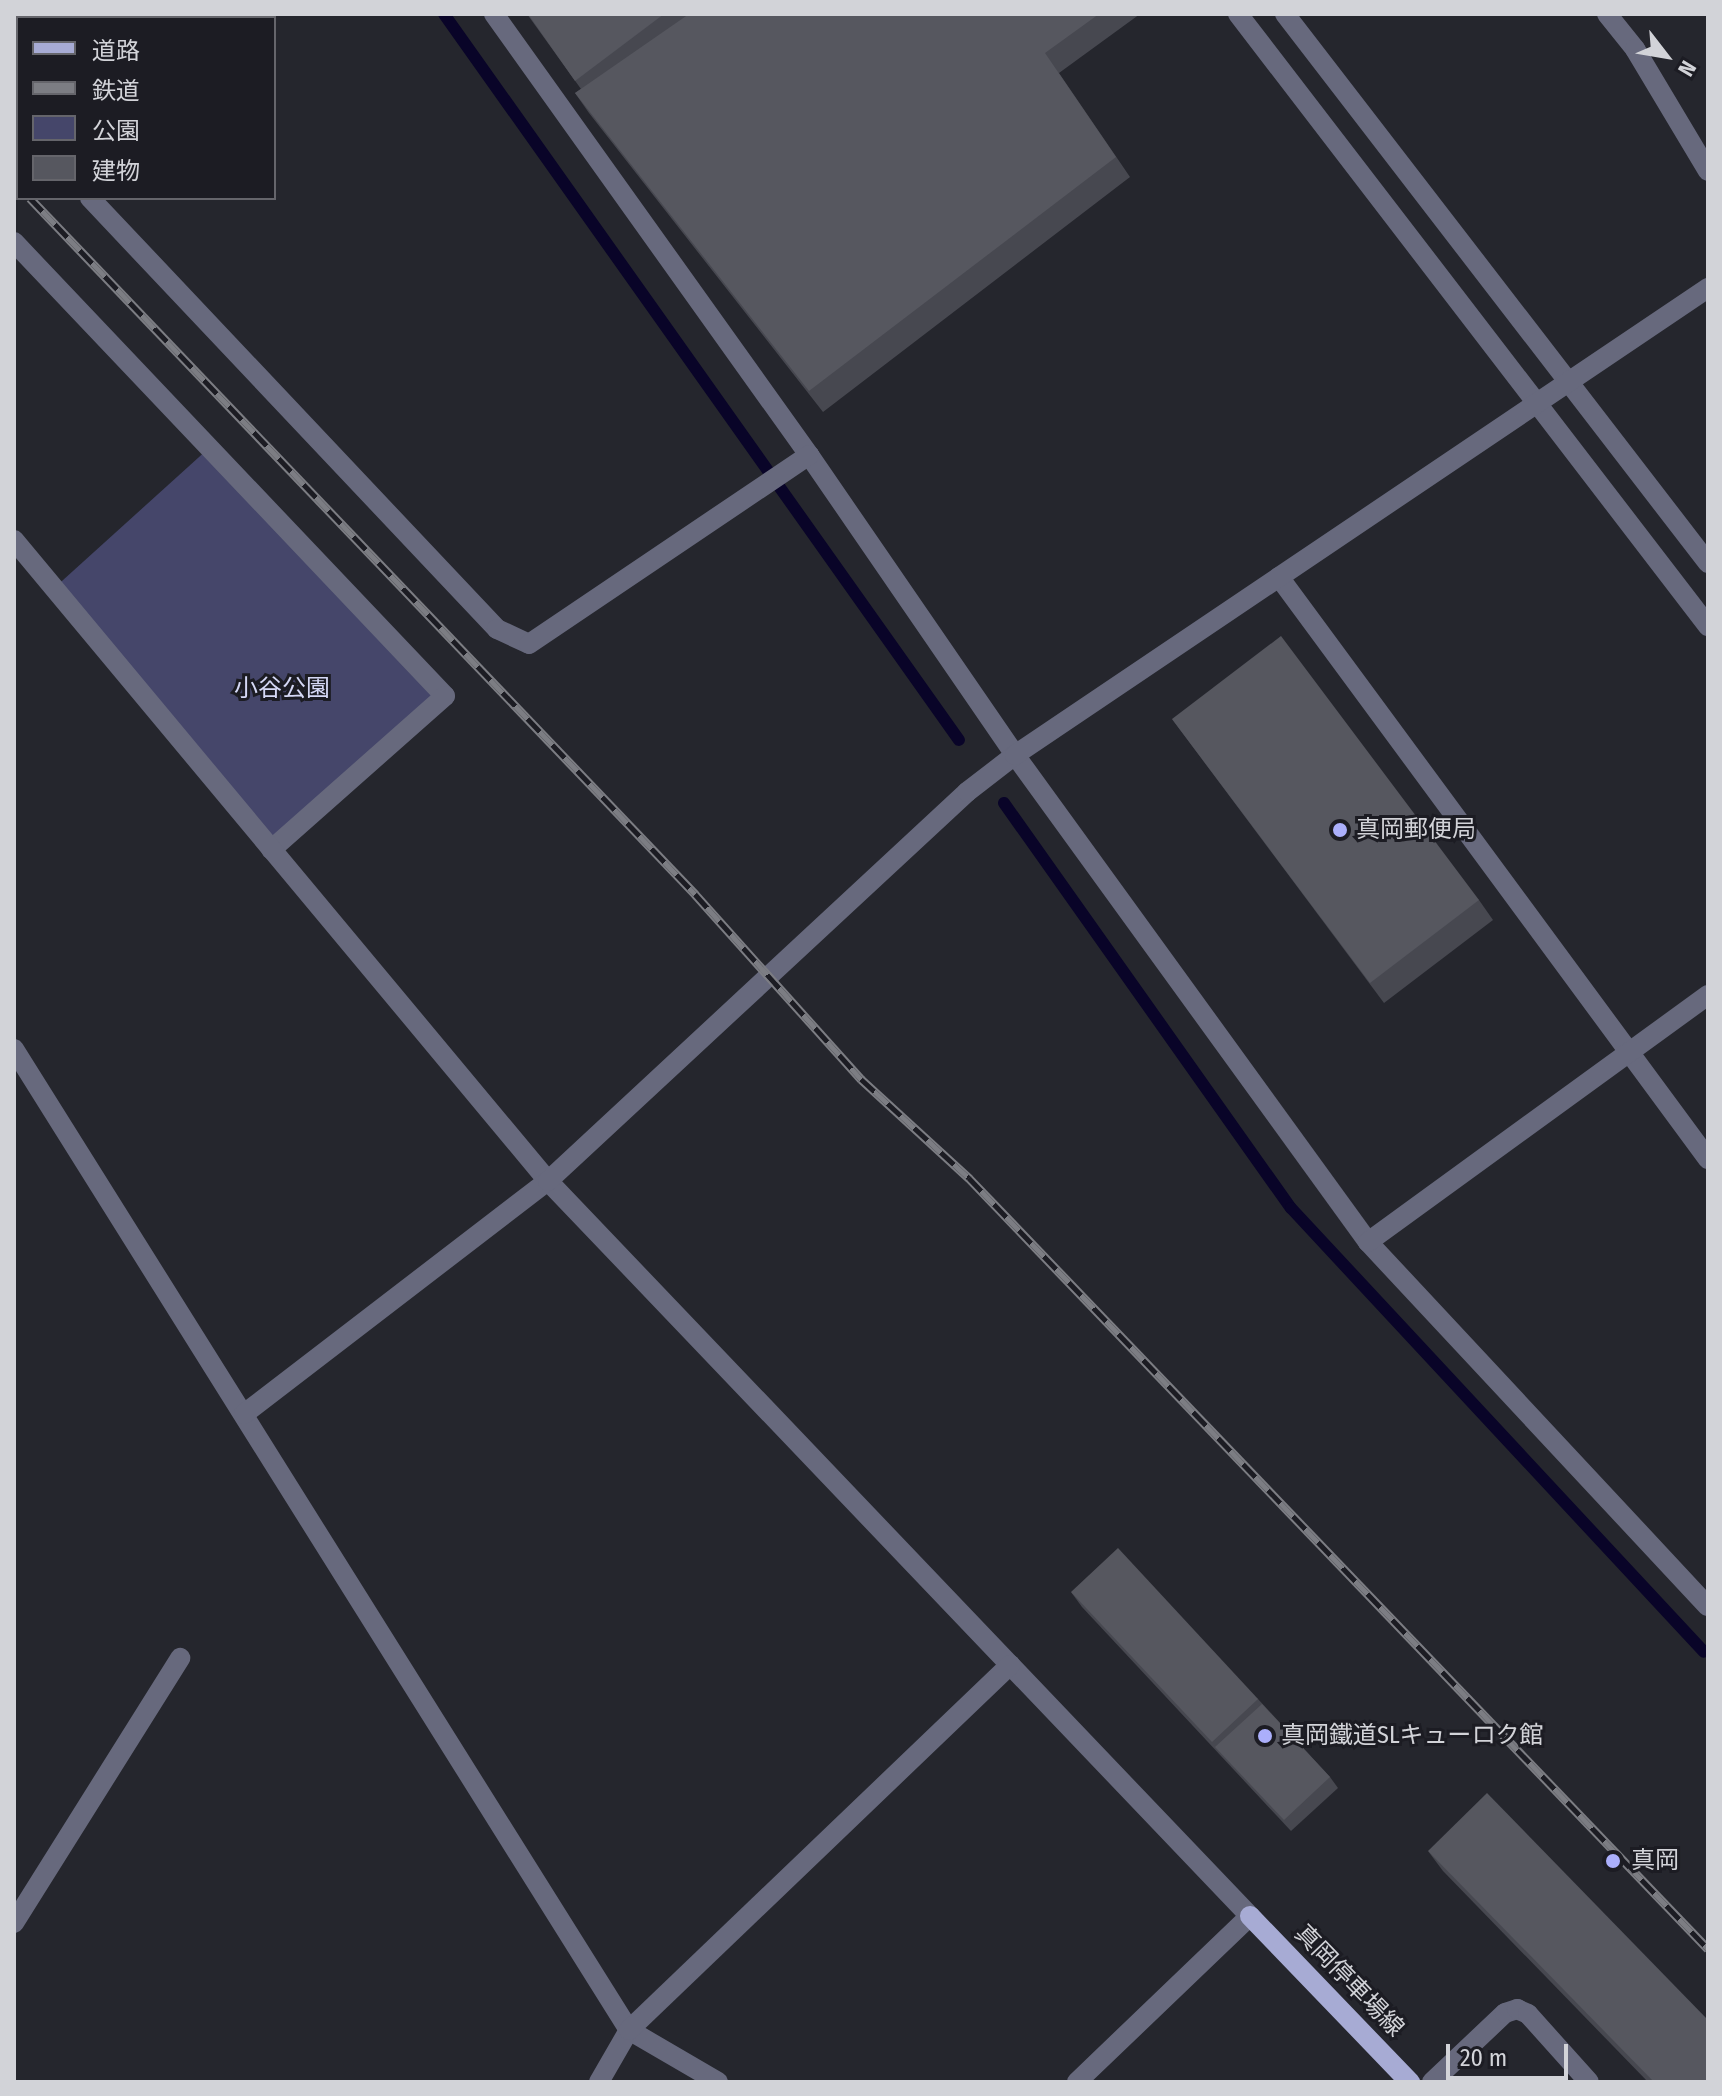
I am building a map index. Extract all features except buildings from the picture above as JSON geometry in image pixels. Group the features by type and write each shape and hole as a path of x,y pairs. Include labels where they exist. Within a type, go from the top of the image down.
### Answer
{"main road":[{"name":"真岡停車場線","path":"1250,1916 1410,2082"}],"street":[{"path":"494,14 809,455 1015,755 1368,1242 1708,1606"},
{"path":"1238,14 1708,626"},
{"path":"1285,14 1708,563"},
{"path":"1607,14 1635,49 1708,171"},
{"path":"92,200 497,629 529,644 809,455"},
{"path":"14,242 445,696 271,850"},
{"path":"244,1414 548,1181 967,792 1015,755 1536,399 1569,381 1708,288"},
{"path":"14,540 548,1181 1250,1916 1077,2082"},
{"path":"1279,577 1708,1159"},
{"path":"1368,1242 1708,995"},
{"path":"14,1049 629,2030 718,2082"},
{"path":"14,1923 180,1658"},
{"path":"599,2082 629,2030 1010,1665"},
{"path":"1432,2082 1505,2013 1517,2009 1528,2014 1589,2082"}],"green space":[{"name":"小谷公園","path":"209,448 445,696 271,850 52,590"}],"waterway":[{"path":"444,14 959,740"},
{"path":"1004,803 1291,1208 1704,1652"}],"railway":[{"path":"32,200 695,894 861,1079 969,1178 1708,1949"}],"place":[{"name":"真岡郵便局","path":"1340,830"},
{"name":"真岡鐵道SLキューロク館","path":"1265,1736"},
{"name":"真岡","path":"1613,1861"}]}
